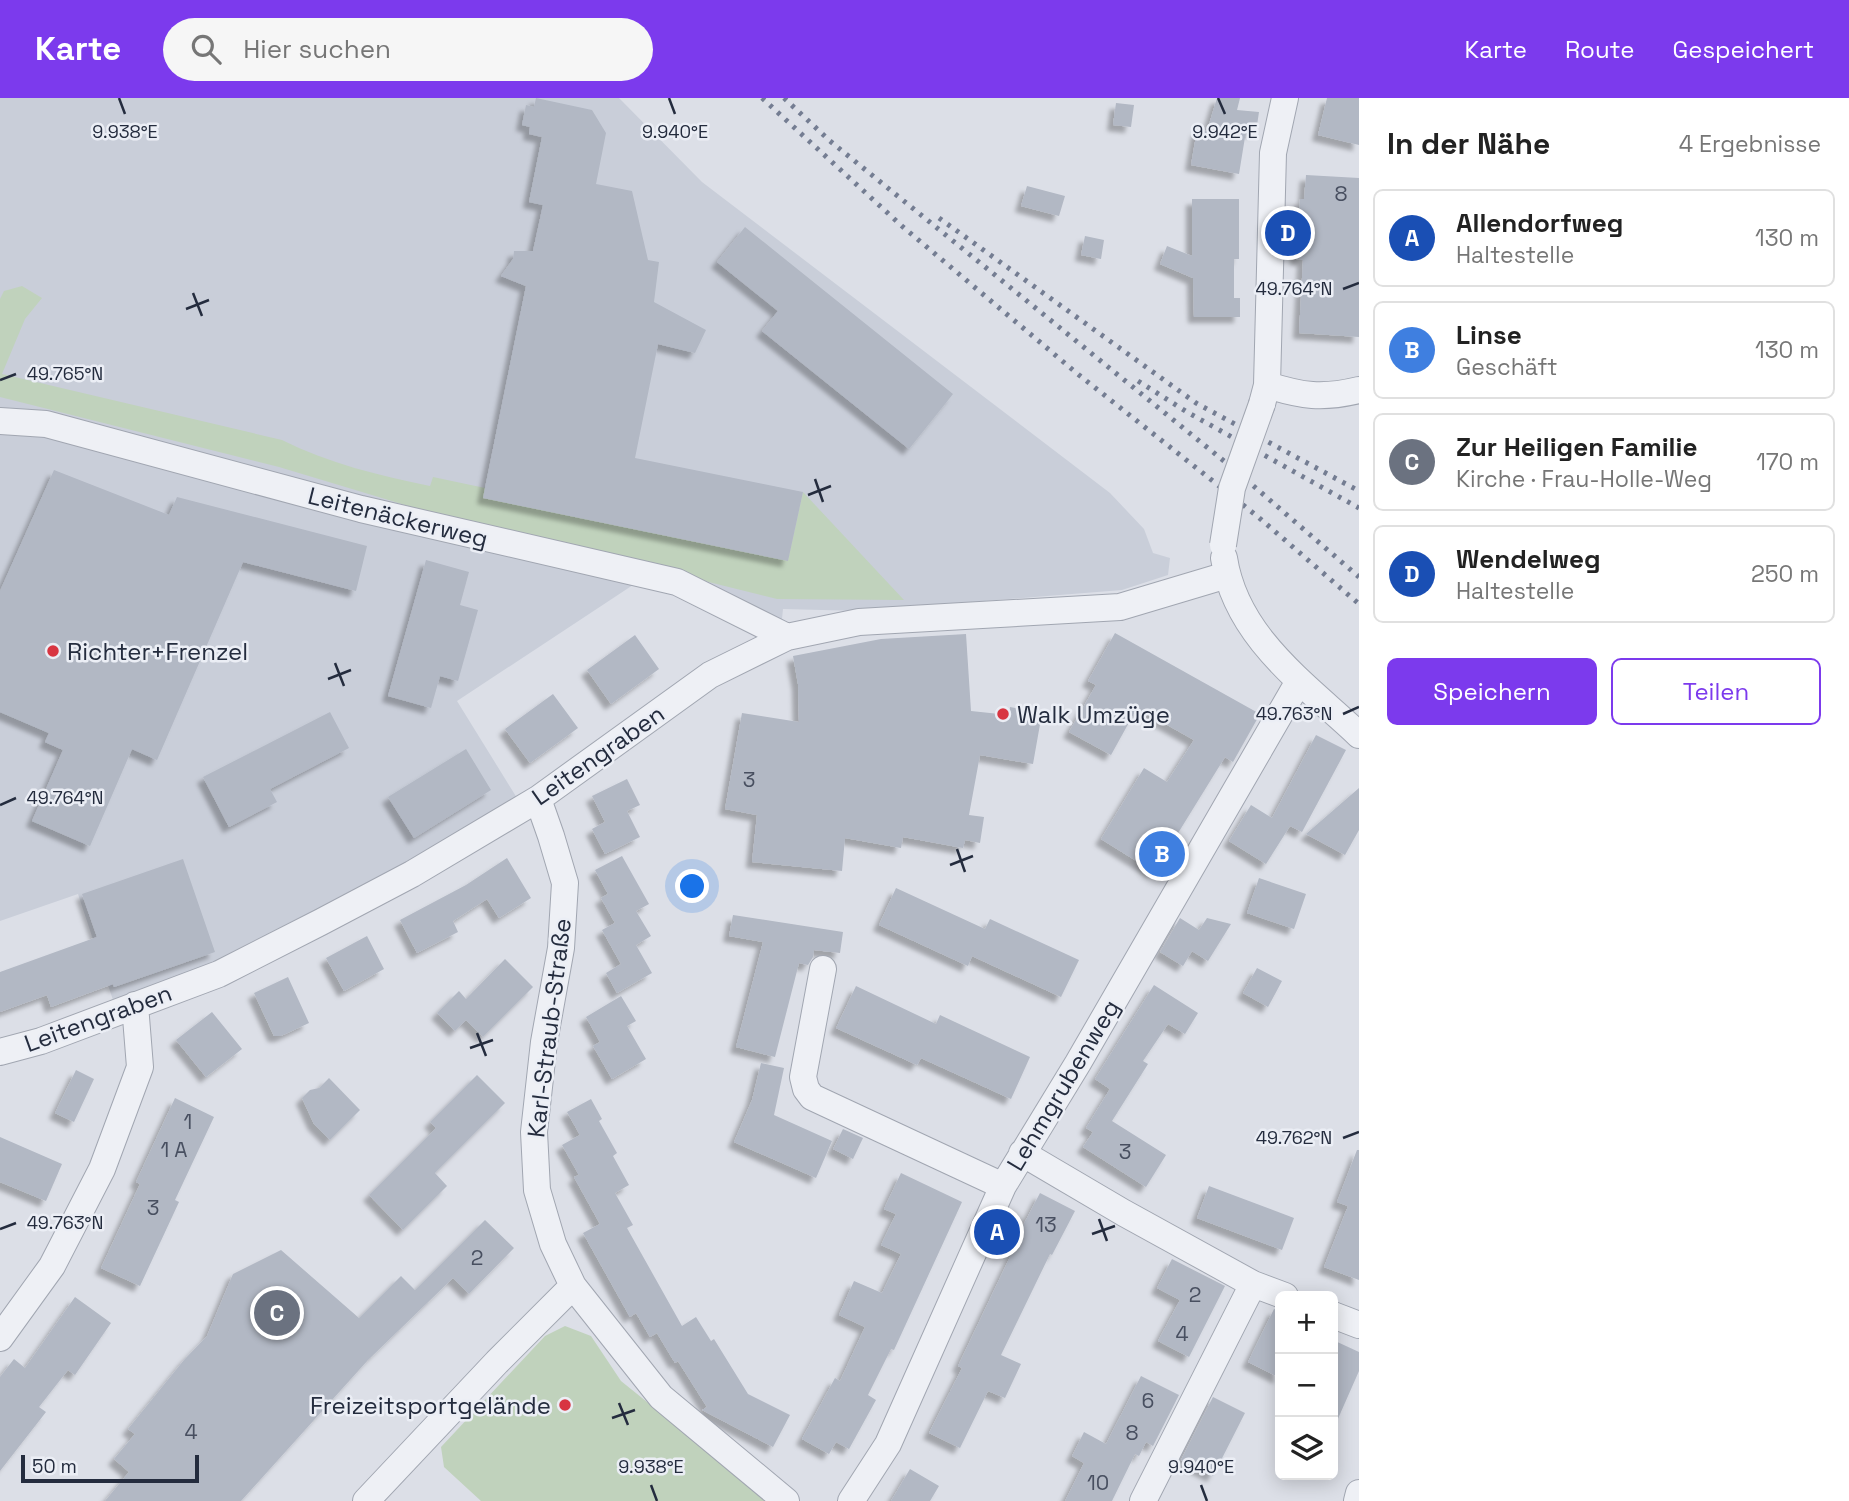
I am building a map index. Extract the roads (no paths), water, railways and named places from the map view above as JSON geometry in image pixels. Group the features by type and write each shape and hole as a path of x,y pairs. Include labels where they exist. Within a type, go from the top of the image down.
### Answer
{"street":[{"path":"1284,98 1273,153 1264,394 1233,488 1223,545 1227,575 1245,619 1299,681 1359,735"},
{"path":"1264,394 1339,395 1359,390"},
{"name":"Leitenäckerweg","path":"0,421 46,424 361,509 677,582 787,638"},
{"name":"Leitengraben","path":"0,1052 41,1041 230,968 412,874 538,799 710,675 787,638 859,622 1119,607 1227,575"},
{"name":"Lehmgrubenweg","path":"851,1501 888,1444 1003,1186 1099,1027 1299,681"},
{"name":"Karl-Straub-Straße","path":"538,799 565,883 561,948 544,1042 534,1132 537,1190 553,1244 573,1286 661,1397 786,1501"},
{"path":"823,969 803,1077 806,1089 812,1097 1003,1186"},
{"path":"0,1338 52,1266 102,1168 140,1067 135,1005"},
{"path":"1022,1153 1124,1213 1253,1284 1275,1292"},
{"path":"1143,1501 1253,1284"},
{"path":"366,1501 435,1426 573,1286"},
{"path":"1338,1317 1359,1325"},
{"path":"1357,1501 1359,1493"}],"railway":[{"path":"762,98 903,227 1079,375 1257,516 1359,604"},
{"path":"784,98 830,141 1235,470 1359,577"},
{"path":"939,218 1196,403 1359,491"},
{"path":"1138,381 1187,412 1359,508"}],"place":[{"name":"Wendelweg","path":"1288,233"},
{"name":"Richter+Frenzel","path":"53,651"},
{"name":"Walk Umzüge","path":"1003,714"},
{"name":"Linse","path":"1162,854"},
{"name":"Allendorfweg","path":"997,1232"},
{"name":"Zur Heiligen Familie","path":"277,1313"},
{"name":"Freizeitsportgelände","path":"565,1405"}]}
